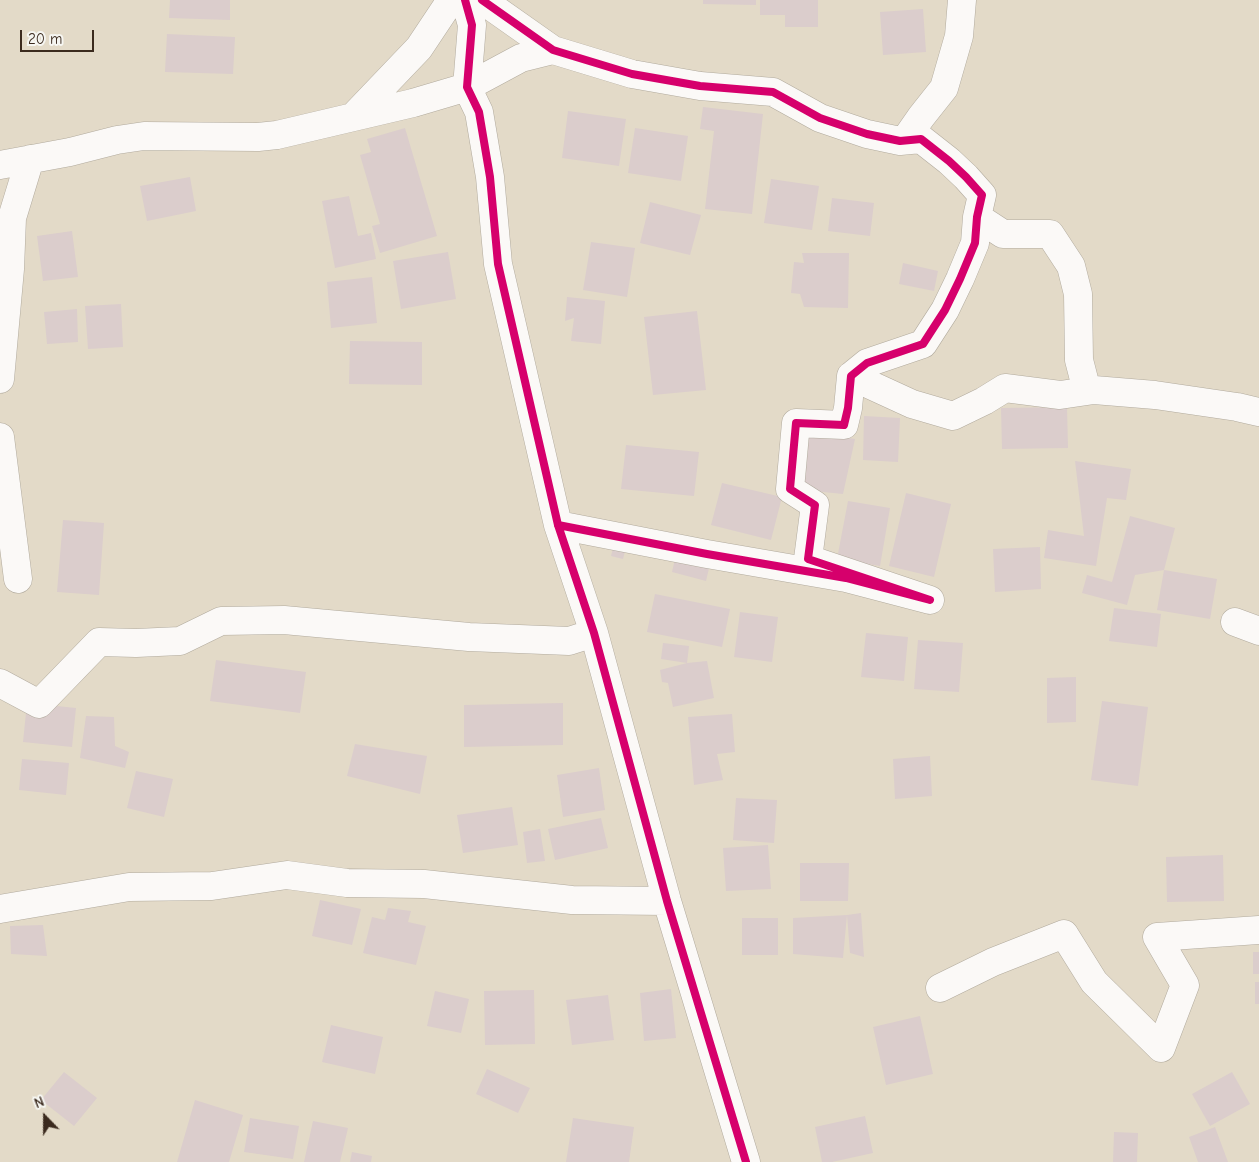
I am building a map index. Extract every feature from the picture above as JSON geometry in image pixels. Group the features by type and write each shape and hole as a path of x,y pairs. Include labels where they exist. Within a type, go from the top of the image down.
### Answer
{"street":[{"path":"354,116 419,48 451,0"},
{"path":"465,0 472,26 467,87 479,112 490,177 498,264 558,525 594,633 667,901 746,1162"},
{"path":"482,0 553,50 632,74 700,86 773,92 820,118 867,134 900,141 921,139 949,161 982,195 977,217 975,243 945,310 923,344 867,363 851,376 848,408 844,425 796,423 790,489 815,505 808,559 930,600 846,578 707,554 558,525"},
{"path":"905,140 944,88 959,36 962,0"},
{"path":"0,165 144,136 267,136 413,104 467,87 521,58 553,50"},
{"path":"0,379 2,332 10,269 12,218 30,159"},
{"path":"977,217 1003,234 1050,234 1056,242 1071,266 1078,294 1079,360 1086,391"},
{"path":"851,376 912,404 953,416 1005,388 1060,395 1094,390 1155,395 1259,412"},
{"path":"0,437 18,579"},
{"path":"0,683 40,704 99,642 180,641 221,621 284,620 469,637 569,641 594,633"},
{"path":"0,908 129,887 212,886 287,875 346,883 424,884 572,900 667,901"},
{"path":"940,988 993,962 1064,934 1094,982 1161,1048 1185,985 1157,937 1259,930"}],"building":[{"path":"170,0 230,0 230,20 169,18"},
{"path":"703,0 756,0 756,5 703,4"},
{"path":"760,0 818,0 818,27 785,27 785,15 760,15"},
{"path":"923,9 926,52 883,55 880,12"},
{"path":"167,34 235,37 233,74 165,72"},
{"path":"703,107 763,114 752,214 705,209 714,131 700,129"},
{"path":"568,111 626,119 619,166 562,158"},
{"path":"405,128 437,236 380,253 372,226 380,224 360,155 371,152 367,139"},
{"path":"635,128 688,136 681,181 628,173"},
{"path":"190,177 196,211 147,221 140,186"},
{"path":"771,179 819,186 812,230 764,223"},
{"path":"349,196 358,236 371,233 376,259 335,268 322,201"},
{"path":"832,198 874,203 870,236 828,231"},
{"path":"650,202 701,215 690,255 640,243"},
{"path":"72,231 78,277 43,281 37,236"},
{"path":"591,242 635,248 627,297 583,290"},
{"path":"448,252 456,299 401,309 393,261"},
{"path":"802,253 849,253 848,308 804,307 800,294 791,293 794,262 804,263"},
{"path":"903,263 938,271 934,291 899,284"},
{"path":"372,277 377,323 331,328 327,282"},
{"path":"567,297 605,301 601,344 571,341 574,318 565,321"},
{"path":"121,304 123,347 88,349 85,306"},
{"path":"77,309 78,342 47,344 44,312"},
{"path":"697,311 706,390 653,395 644,317"},
{"path":"350,341 422,342 422,385 349,384"},
{"path":"1067,407 1068,448 1002,449 1001,408"},
{"path":"864,416 900,418 898,462 863,460"},
{"path":"804,430 855,439 843,494 793,489"},
{"path":"626,445 699,452 694,496 621,489"},
{"path":"1075,461 1131,469 1126,500 1107,498 1096,566 1044,558 1048,530 1084,536"},
{"path":"722,483 782,497 771,540 711,525"},
{"path":"906,493 951,504 934,577 889,566"},
{"path":"848,501 890,508 880,566 837,559"},
{"path":"1130,516 1175,528 1164,570 1135,575 1127,605 1082,593 1087,575 1112,582"},
{"path":"63,520 104,523 99,595 57,592"},
{"path":"626,547 623,559 611,556 613,548"},
{"path":"1040,547 1041,589 995,592 993,549"},
{"path":"676,555 710,564 706,581 672,572"},
{"path":"1164,570 1217,579 1210,619 1157,610"},
{"path":"655,594 730,609 722,647 647,632"},
{"path":"1114,608 1161,614 1157,647 1109,641"},
{"path":"740,612 778,617 772,662 734,657"},
{"path":"866,633 908,637 904,681 861,677"},
{"path":"918,640 963,643 959,692 914,689"},
{"path":"663,643 689,646 687,663 661,659"},
{"path":"216,660 306,672 300,713 210,701"},
{"path":"707,661 714,698 673,707 668,683 662,682 660,670 687,663"},
{"path":"1076,677 1076,722 1047,723 1047,678"},
{"path":"1102,701 1148,707 1138,786 1091,780"},
{"path":"27,703 76,708 72,747 23,742"},
{"path":"563,703 563,745 464,747 464,705"},
{"path":"732,714 735,752 717,754 723,780 694,785 688,717"},
{"path":"86,716 114,717 115,746 129,752 125,768 80,758"},
{"path":"355,744 427,756 420,794 347,776"},
{"path":"930,756 932,796 895,799 893,759"},
{"path":"22,759 69,763 66,795 19,790"},
{"path":"599,768 605,810 563,817 557,775"},
{"path":"136,771 173,779 164,817 127,808"},
{"path":"736,798 777,800 774,843 733,840"},
{"path":"512,807 518,845 463,853 457,815"},
{"path":"601,818 608,848 555,860 548,829"},
{"path":"540,829 545,861 527,863 523,832"},
{"path":"768,845 771,889 726,891 723,848"},
{"path":"1223,855 1224,901 1167,902 1166,857"},
{"path":"800,863 849,863 848,901 800,901"},
{"path":"320,900 361,909 352,945 312,936"},
{"path":"388,908 411,911 408,922 426,926 416,965 363,953 372,917 385,920"},
{"path":"861,913 864,957 850,953 847,915"},
{"path":"847,915 843,958 793,954 793,918"},
{"path":"742,918 778,918 778,955 742,955"},
{"path":"43,925 47,956 11,954 10,926"},
{"path":"1253,952 1259,952 1259,974 1253,974"},
{"path":"1255,982 1259,982 1259,1004 1255,1004"},
{"path":"671,989 676,1038 644,1041 640,993"},
{"path":"534,990 535,1044 485,1045 484,991"},
{"path":"435,991 469,999 461,1033 427,1026"},
{"path":"608,995 614,1040 572,1045 566,1000"},
{"path":"920,1016 933,1074 886,1085 873,1027"},
{"path":"331,1025 383,1037 375,1074 322,1062"},
{"path":"487,1069 530,1088 518,1113 476,1094"},
{"path":"64,1072 97,1098 74,1126 41,1100"},
{"path":"1232,1072 1250,1104 1210,1126 1192,1094"},
{"path":"195,1100 243,1115 229,1162 177,1162"},
{"path":"865,1116 873,1153 832,1162 822,1162 815,1127"},
{"path":"250,1118 299,1126 293,1159 244,1152"},
{"path":"573,1118 634,1127 629,1162 566,1162"},
{"path":"313,1121 348,1128 340,1162 304,1162"},
{"path":"1215,1127 1228,1162 1198,1162 1189,1137"},
{"path":"1114,1132 1138,1133 1137,1162 1113,1162"},
{"path":"352,1152 372,1156 371,1162 350,1162"}],"cycle path":[{"path":"465,0 472,25 467,87 479,112 490,177 498,264 558,525 594,633 667,901 746,1162"},
{"path":"482,0 553,50 632,74 700,86 773,92 820,118 867,134 900,141 921,139 949,161 982,195 977,217 975,243 945,310 923,344 867,363 851,376 848,408 844,425 796,423 790,489 815,505 808,559 930,600 846,578 707,554 558,525"}]}
